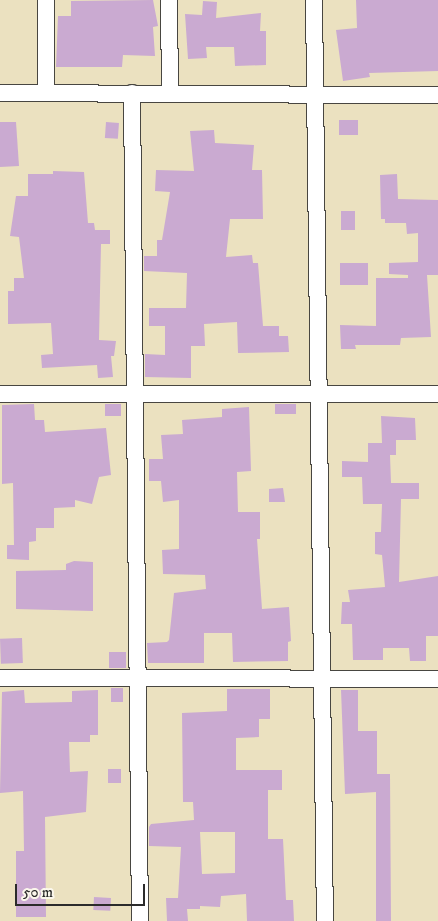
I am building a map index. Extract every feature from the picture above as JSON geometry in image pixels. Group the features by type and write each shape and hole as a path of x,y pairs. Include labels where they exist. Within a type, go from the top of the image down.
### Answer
{"street":[{"path":"46,0 46,93"},
{"path":"169,0 170,93"},
{"path":"314,0 318,394 324,678 325,921"},
{"path":"0,93 438,95"},
{"path":"132,93 138,394 140,921"},
{"path":"0,394 438,394"},
{"path":"0,678 438,679"}],"building":[{"path":"153,0 158,26 153,27 155,56 123,55 122,67 56,67 58,16 71,16 71,1"},
{"path":"356,0 438,0 438,71 369,73 370,77 343,81 336,30 357,28"},
{"path":"203,1 217,2 216,18 261,13 260,31 266,31 266,65 235,66 234,47 206,47 207,58 188,59 185,14 202,15"},
{"path":"339,120 358,120 358,135 339,135"},
{"path":"0,122 16,122 19,166 0,167"},
{"path":"106,122 119,123 118,139 105,138"},
{"path":"214,130 215,143 254,145 252,170 262,170 263,219 230,219 226,257 252,255 253,263 258,263 263,326 279,326 279,336 288,336 289,352 238,353 237,322 204,324 205,346 191,346 191,378 145,377 145,354 165,355 165,326 149,326 149,308 186,308 187,273 144,271 144,256 157,256 157,240 162,240 170,192 155,191 156,170 194,171 190,131"},
{"path":"53,171 84,172 88,223 94,223 95,230 110,230 110,244 101,244 99,340 116,341 114,356 111,356 113,377 98,378 97,365 42,368 41,355 53,354 51,323 8,324 8,291 14,291 14,278 24,278 19,237 10,236 16,196 28,196 28,174 53,174"},
{"path":"397,174 398,199 438,200 438,275 427,275 431,337 401,338 400,345 355,345 356,349 341,349 340,325 376,326 376,278 408,278 408,275 389,274 389,263 418,262 418,233 407,234 406,223 385,223 385,219 381,219 380,175"},
{"path":"341,211 355,211 355,230 341,230"},
{"path":"340,263 368,263 368,285 340,285"},
{"path":"34,404 35,420 44,420 45,432 106,428 111,475 99,477 92,504 75,500 75,507 54,508 54,528 36,528 36,541 29,542 29,560 7,559 7,545 14,545 13,483 2,484 2,405"},
{"path":"105,404 121,404 121,416 105,416"},
{"path":"275,404 296,404 296,414 275,414"},
{"path":"249,407 251,471 237,472 238,512 260,512 260,539 257,539 262,609 289,607 291,641 288,642 288,661 233,662 232,633 204,633 204,663 148,663 147,643 167,642 169,640 174,593 206,589 205,575 163,574 162,550 179,549 179,500 163,502 161,481 149,481 149,459 163,459 161,435 183,434 182,420 222,417 222,409"},
{"path":"381,416 415,418 416,440 396,440 396,455 390,455 391,483 419,483 419,499 401,499 399,582 438,576 438,636 426,636 426,661 410,661 409,648 383,648 383,660 353,660 352,624 341,624 342,602 350,602 348,590 385,587 382,555 375,554 375,532 381,532 382,504 363,504 362,477 342,477 342,461 368,462 368,443 382,443"},
{"path":"283,488 285,502 269,502 269,489"},
{"path":"74,561 93,562 93,611 16,609 16,571 66,570 66,564"},
{"path":"22,638 23,663 1,664 0,639"},
{"path":"109,652 126,652 126,668 109,668"},
{"path":"111,688 123,688 123,702 111,702"},
{"path":"227,689 270,689 270,719 259,719 259,737 236,738 236,770 282,770 282,790 268,790 268,839 283,839 286,900 293,900 294,921 247,921 246,894 221,896 220,907 200,906 200,909 187,909 188,921 167,921 166,898 178,898 181,847 149,846 149,827 151,824 194,820 193,802 183,802 182,713 227,711","holes":["200,832 235,832 235,873 202,874"]},
{"path":"24,690 25,703 72,702 72,691 98,690 98,735 90,735 90,742 69,742 70,772 88,771 86,812 45,817 46,917 16,917 16,851 24,851 23,791 0,793 2,692"},
{"path":"341,690 358,690 358,731 377,731 377,774 390,774 391,921 376,921 376,792 345,794"},
{"path":"108,769 121,769 121,783 108,783"},
{"path":"94,897 111,898 110,911 93,910"}]}
